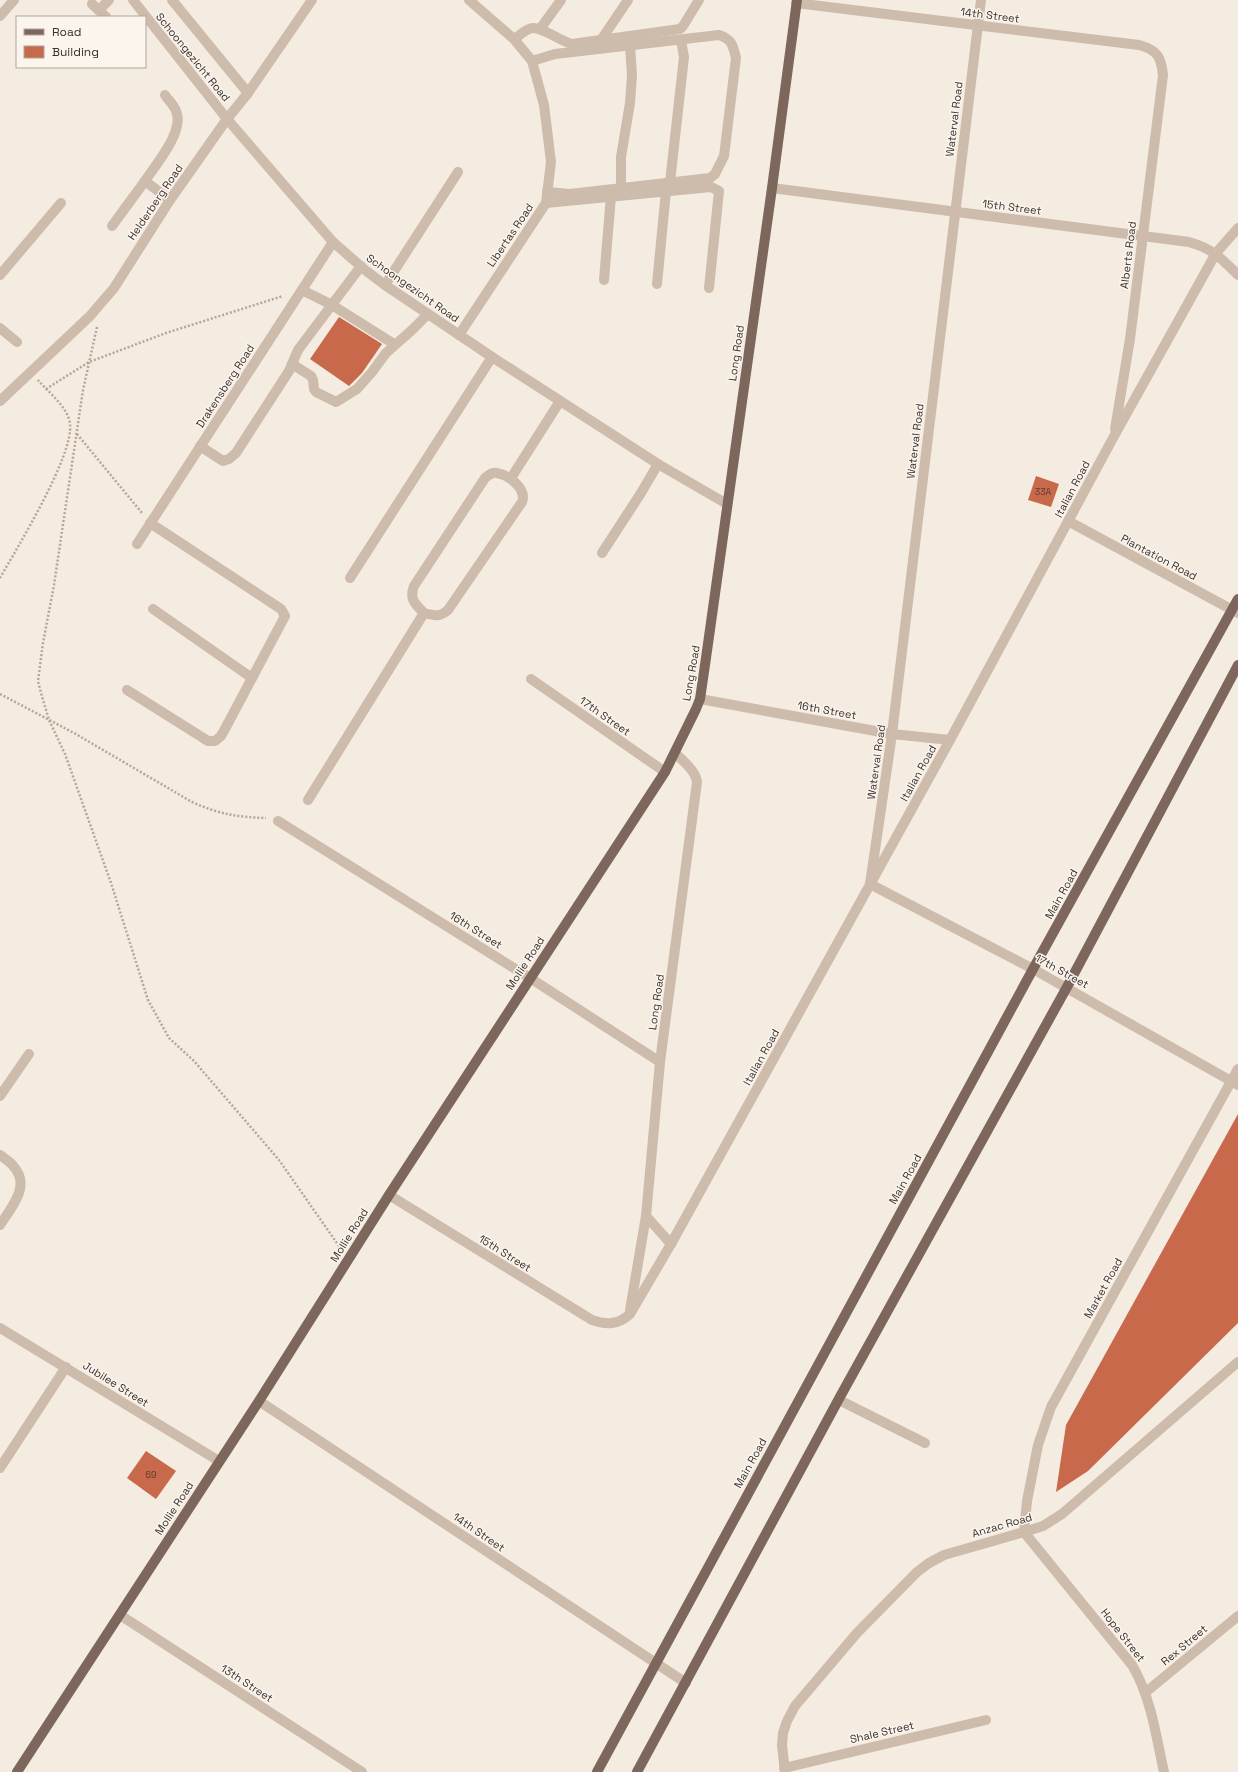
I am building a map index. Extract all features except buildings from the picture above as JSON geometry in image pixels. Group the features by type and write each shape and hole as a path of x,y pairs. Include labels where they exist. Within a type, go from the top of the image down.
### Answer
{"main road":[{"name":"Long Road","path":"698,704 772,188 796,1"},
{"name":"Main Road","path":"597,1772 1033,969 1235,611 1238,599"},
{"path":"637,1772 839,1400 1067,987 1238,665"},
{"name":"Mollie Road","path":"17,1772 259,1401 389,1195 665,772 698,704"}],"street":[{"path":"0,16 14,0"},
{"path":"99,10 109,0"},
{"name":"Schoongezicht Road","path":"133,0 146,16"},
{"name":"Schoongezicht Road","path":"172,0 248,93"},
{"name":"Helderberg Road","path":"0,401 90,316 114,288 170,200 227,119 248,93 312,0"},
{"name":"Libertas Road","path":"459,335 546,203 551,162 544,105 532,61 514,39 469,0"},
{"path":"540,29 561,0"},
{"path":"601,40 628,0"},
{"path":"514,39 532,28 540,29 563,42 572,44 680,29 700,0"},
{"name":"Waterval Road","path":"870,884 892,734 981,0"},
{"name":"14th Street","path":"796,1 977,26 1147,47 1154,50 1159,57 1162,64 1163,75"},
{"name":"Schoongezicht Road","path":"146,16 227,119 333,242 361,266 385,285 492,357 658,464 727,504"},
{"path":"532,61 555,54 719,35 727,38 732,43 736,58 724,156 722,163 715,174 710,178 668,187 611,196 546,203"},
{"path":"657,284 684,57 681,40"},
{"path":"621,188 621,157 629,110 632,75 630,46"},
{"name":"Alberts Road","path":"1113,438 1130,339 1163,75"},
{"path":"112,226 145,181 174,136 178,124 176,111 165,95"},
{"path":"385,285 458,172"},
{"path":"145,181 170,200"},
{"path":"547,192 570,194 621,188 668,187 711,187 719,191 709,288"},
{"name":"15th Street","path":"772,188 1189,242 1202,246 1216,253 1238,275"},
{"path":"604,280 611,196"},
{"path":"0,275 61,203"},
{"name":"Italian Road","path":"630,1314 671,1244 950,740 1113,438 1216,253 1238,228"},
{"name":"Drakensberg Road","path":"137,544 333,242"},
{"path":"200,446 223,461 229,459 236,453 289,372 298,350 361,266"},
{"path":"302,290 332,305 394,344"},
{"path":"292,364 311,376 316,392 336,402 357,389 394,344 412,330 428,314"},
{"path":"0,328 17,342"},
{"path":"350,578 492,357"},
{"path":"511,478 560,401"},
{"path":"602,553 641,494 658,464"},
{"path":"496,472 511,478 522,491 524,497 522,502 448,610 438,616 424,613 413,602 411,594 414,586 485,478 496,472"},
{"name":"Plantation Road","path":"1068,521 1235,611"},
{"path":"127,690 208,741 213,742 218,740 224,732 285,614 280,609 150,523"},
{"path":"152,609 252,678"},
{"path":"308,800 424,613"},
{"name":"17th Street","path":"532,679 665,772"},
{"name":"16th Street","path":"698,704 892,734 950,740"},
{"name":"Long Road","path":"630,1314 646,1216 660,1062 697,782 697,779 692,771 675,753"},
{"name":"16th Street","path":"278,821 530,978 660,1062"},
{"name":"17th Street","path":"870,884 1067,987 1235,1083"},
{"path":"0,1096 29,1054"},
{"name":"Market Road","path":"1024,1532 1027,1501 1038,1444 1051,1407 1235,1083 1238,1069"},
{"path":"0,1155 14,1166 20,1176 21,1189 0,1225"},
{"name":"15th Street","path":"389,1195 592,1320 601,1323 612,1323 624,1319 630,1314"},
{"path":"646,1216 671,1244"},
{"name":"Jubilee Street","path":"0,1328 219,1461"},
{"name":"Anzac Road","path":"784,1770 782,1745 787,1721 795,1706 857,1633 917,1572 929,1563 944,1555 1043,1526 1062,1514 1238,1362"},
{"path":"0,1468 66,1367"},
{"path":"839,1400 925,1443"},
{"name":"14th Street","path":"259,1401 686,1683"},
{"name":"Hope Street","path":"1024,1532 1132,1665 1146,1692 1164,1772"},
{"name":"13th Street","path":"120,1615 362,1772"},
{"name":"Rex Street","path":"1146,1692 1238,1616"},
{"name":"Shale Street","path":"784,1770 986,1720"}],"path":[{"path":"46,389 89,362 166,333 302,290"},
{"path":"103,301 89,362 76,434 38,682 49,720 65,754 111,883 148,1000 169,1038 194,1061 279,1160 348,1259"},
{"path":"0,578 44,500 59,467 70,433 70,423 66,413 31,372"},
{"path":"76,434 150,523"},
{"path":"0,694 49,720 192,802 238,817 272,818 278,821"}]}
